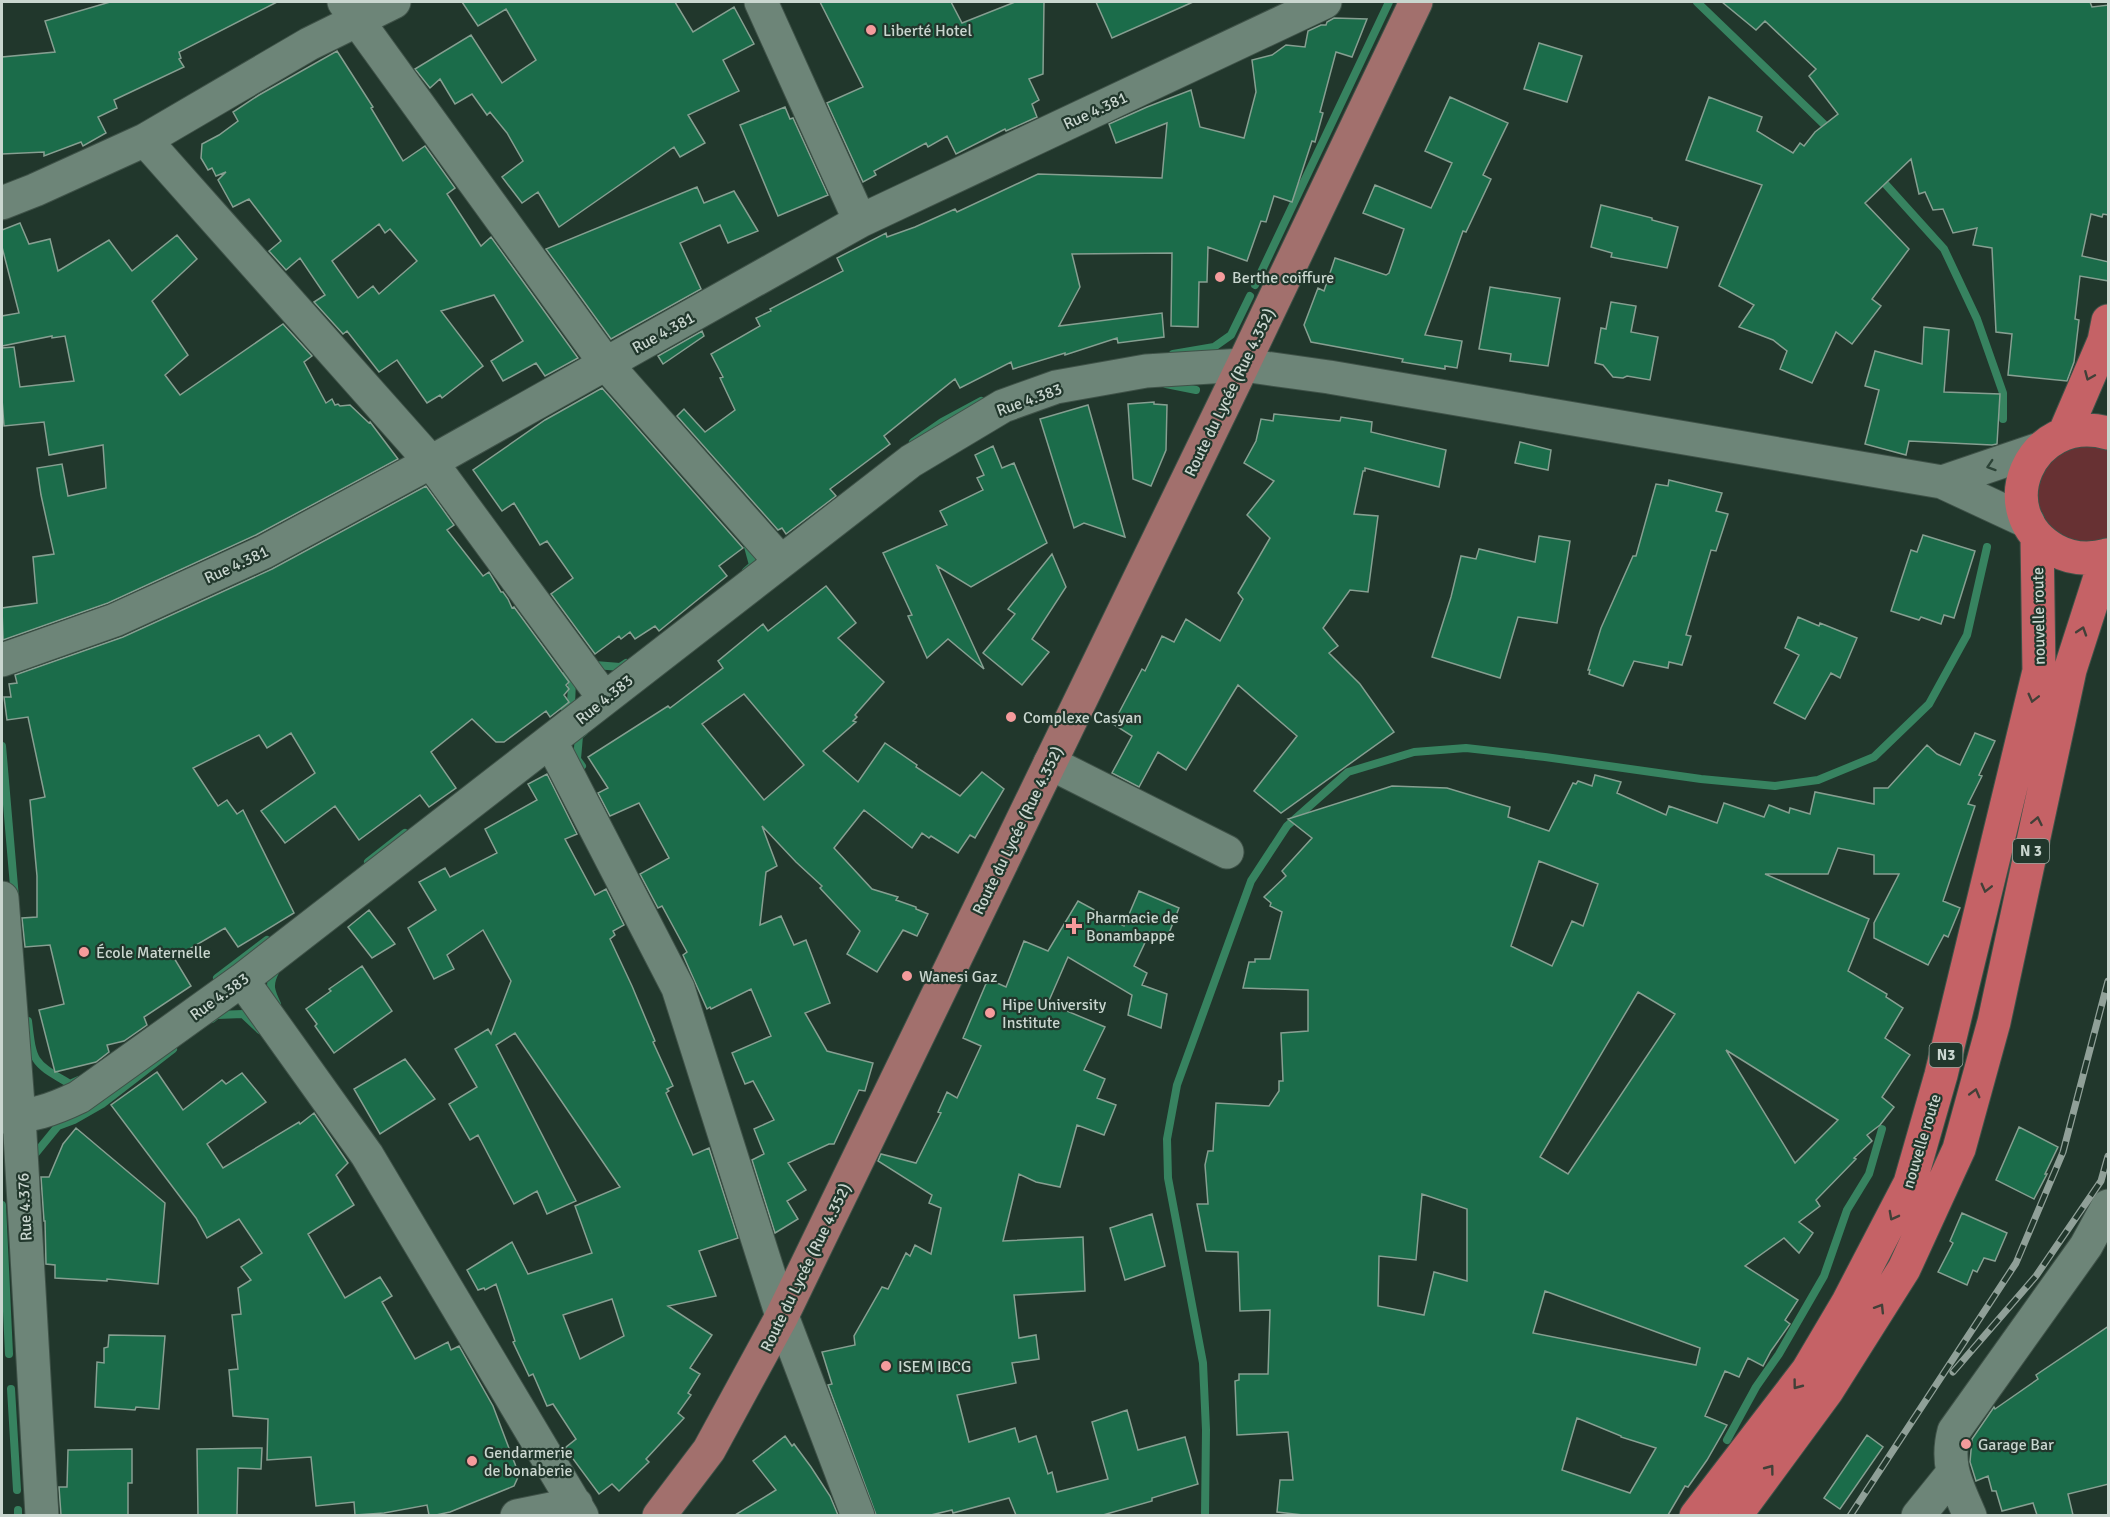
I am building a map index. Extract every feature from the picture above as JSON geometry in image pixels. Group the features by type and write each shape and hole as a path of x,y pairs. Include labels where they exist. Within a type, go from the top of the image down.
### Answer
{"highway":[{"path":"2052,441 2104,341 2109,321"},
{"path":"2052,441 2081,429 2109,433"},
{"name":"nouvelle route","path":"1696,1515 1808,1370 1847,1304 1910,1183 1941,1075 2039,671 2032,529 2023,507 2022,492 2024,476 2030,462 2052,441"},
{"path":"2032,529 2048,546 2062,554 2092,559 2108,555"},
{"name":"nouvelle route","path":"1735,1515 1827,1391 1904,1269 1959,1149 1994,1022 2070,670 2108,555"}],"main road":[{"name":"Route du Lycée (Rue 4.352)","path":"659,1515 709,1450 782,1316 1416,2"}],"street":[{"path":"2,203 145,140 309,44 351,11 394,2"},
{"path":"761,2 860,221"},
{"name":"Rue 4.381","path":"2,660 115,620 264,552 431,462 860,221 1325,2"},
{"path":"351,11 606,364 781,562"},
{"path":"145,140 431,462 604,698"},
{"name":"Rue 4.383","path":"10,1117 52,1110 79,1097 242,980 911,461 1003,406 1056,387 1146,371 1242,365 1341,379 1942,482"},
{"path":"1942,482 2052,441"},
{"path":"1942,482 2032,529"},
{"path":"551,742 678,988 782,1316 858,1515"},
{"path":"1050,763 1227,852"},
{"name":"Rue 4.376","path":"2,898 10,1117 42,1515"},
{"path":"242,980 367,1155 579,1510 517,1515"},
{"path":"1970,1515 1952,1474 1949,1455 1954,1431 2086,1246 2109,1206"},
{"path":"1918,1515 1952,1474"}],"shaded area":[{"path":"2108,444 2108,542 2065,543 2036,513 2037,472 2053,450"}],"building":[{"path":"110,2 277,2 179,52 181,58 179,59 184,67 114,100 117,108 98,117 106,133 83,146 81,142 44,156 44,152 2,154 2,57 55,52 45,21"},
{"path":"462,2 675,2 693,32 734,7 754,44 723,60 739,91 688,115 705,143 680,157 674,147 559,227 538,192 522,203 502,177 523,161 507,133 490,112 487,115 472,94 455,104 440,79 430,88 415,69 471,35 502,83 536,60 506,9 478,26"},
{"path":"820,2 951,2 962,23 1015,2 1044,2 1043,74 1029,79 1039,100 1032,104 1037,117 1006,131 1005,129 956,154 947,136 928,147 926,143 874,171 876,175 863,182 827,103 863,87"},
{"path":"1096,2 1193,2 1112,38"},
{"path":"1722,2 2090,2 2092,7 2109,5 2109,215 2103,214 2102,217 2091,214 2082,256 2109,262 2109,281 2080,276 2075,319 2079,320 2074,362 2067,381 2008,375 2012,334 1996,332 1992,248 1973,245 1977,228 1953,233 1943,209 1933,210 1925,192 1919,194 1911,159 1865,203 1909,249 1872,299 1881,306 1852,344 1836,332 1812,383 1780,369 1787,351 1773,340 1739,327 1754,305 1719,286 1762,185 1686,160 1709,97 1762,117 1757,131 1793,153 1800,143 1804,146 1815,132 1838,114 1809,76 1816,69 1765,21 1756,30"},
{"path":"1334,18 1367,19 1352,57 1336,52 1320,112 1323,113 1315,142 1312,141 1292,202 1274,196 1266,222 1261,221 1247,261 1208,247 1207,282 1199,282 1198,327 1171,326 1172,253 1072,254 1080,287 1059,326 1162,313 1164,337 1118,343 1117,338 1013,369 1011,362 960,388 955,379 884,436 890,444 830,489 836,496 786,534 782,528 778,530 677,416 684,409 705,432 735,410 720,378 723,377 711,354 760,326 756,318 771,311 770,309 843,271 837,258 886,233 887,237 955,209 957,212 1038,174 1162,178 1167,123 1116,143 1109,124 1191,90 1200,127 1244,138 1256,92 1252,60 1272,55 1286,45 1305,47 1308,31 1326,25"},
{"path":"1539,43 1582,56 1567,102 1524,89"},
{"path":"337,51 373,107 371,108 403,161 425,146 455,188 447,194 481,246 491,237 578,358 545,376 536,363 503,381 491,361 523,341 494,295 441,311 483,366 442,398 440,395 427,403 397,360 379,372 347,331 343,334 314,302 325,295 300,258 286,270 269,251 281,241 249,199 233,207 218,180 226,172 216,176 212,168 208,170 201,158 202,144 238,121 233,112","holes":["379,224 385,233 390,229 417,261 379,294 373,286 358,298 332,261"]},
{"path":"1450,97 1508,123 1483,175 1491,179 1466,232 1463,231 1425,335 1462,341 1457,368 1445,366 1445,369 1402,362 1403,359 1311,342 1304,325 1318,288 1324,291 1335,258 1386,275 1389,273 1404,229 1363,213 1375,185 1431,208 1452,163 1425,151"},
{"path":"785,107 790,119 793,118 828,195 778,216 740,125"},
{"path":"697,187 704,203 734,191 758,231 728,243 720,225 680,243 701,289 611,339 546,249"},
{"path":"1601,205 1678,227 1667,268 1611,257 1612,253 1591,247"},
{"path":"20,223 29,244 50,239 58,271 109,240 132,271 177,235 197,259 152,301 188,355 165,375 180,395 283,324 312,356 304,362 326,403 332,399 335,405 350,405 370,422 398,459 256,535 108,603 3,640 2,608 37,603 33,557 54,554 37,468 62,464 68,496 106,488 103,445 49,455 44,422 4,426 2,348 14,347 20,387 74,381 65,336 52,338 52,336 2,346 2,316 19,313 2,247 2,230"},
{"path":"1490,287 1560,298 1548,366 1510,361 1511,354 1479,349"},
{"path":"1611,302 1636,306 1631,332 1658,337 1650,380 1627,376 1613,377 1603,365 1595,363 1601,328 1606,329"},
{"path":"1924,327 1949,330 1944,392 2000,394 1997,444 1909,441 1906,455 1865,444 1879,390 1865,386 1875,351 1922,364"},
{"path":"702,331 704,336 663,364 658,356"},
{"path":"602,388 743,548 719,566 727,576 659,631 655,626 635,639 630,632 621,639 619,636 595,654 551,594 573,578 547,541 540,545 514,503 502,511 473,470 545,420"},
{"path":"1154,402 1154,404 1167,405 1166,450 1151,486 1133,479 1128,404"},
{"path":"1088,405 1125,537 1084,523 1074,528 1040,419"},
{"path":"1274,414 1340,421 1341,417 1372,422 1371,432 1446,450 1439,487 1365,468 1354,514 1378,516 1368,592 1350,590 1323,628 1338,646 1329,653 1360,684 1394,732 1281,813 1254,791 1297,736 1238,685 1186,770 1158,752 1139,787 1112,773 1132,736 1113,724 1142,669 1145,671 1162,636 1174,642 1186,619 1220,641 1243,599 1238,593 1270,538 1247,515 1274,481 1244,463 1256,441 1261,419 1273,421"},
{"path":"1520,442 1551,450 1548,470 1515,463"},
{"path":"993,446 1002,468 1014,463 1047,543 971,587 937,566 984,669 948,639 927,658 908,616 912,615 883,553 947,525 940,511 983,490 977,478 984,475 975,455"},
{"path":"1669,480 1722,493 1716,511 1728,514 1716,551 1711,550 1686,635 1691,636 1682,665 1669,662 1668,668 1634,661 1623,686 1589,674 1590,670 1588,670 1601,628 1633,556 1636,556 1656,484 1668,486"},
{"path":"426,486 454,525 447,530 483,576 489,572 512,608 514,607 569,682 566,685 569,689 564,695 569,702 550,717 546,711 504,742 496,742 472,719 431,752 456,788 429,807 420,795 359,840 335,806 285,843 261,811 315,773 291,733 267,748 259,735 193,768 218,806 227,800 237,814 243,810 294,913 238,947 225,928 174,958 191,986 144,1017 147,1025 124,1041 107,1045 109,1052 96,1062 55,1072 39,1010 64,1004 50,945 25,947 22,918 37,917 37,876 30,800 45,797 28,717 7,720 4,697 11,697 9,684 17,683 15,675 123,637 272,569"},
{"path":"1923,535 1975,551 1954,618 1944,615 1941,624 1891,611 1911,550 1917,552"},
{"path":"1539,536 1570,541 1557,623 1518,617 1500,678 1432,657 1461,556 1476,559 1479,549 1535,562"},
{"path":"1052,554 1066,587 1032,639 1049,652 1022,685 983,653 1015,614 1008,609"},
{"path":"826,586 856,623 838,638 884,682 855,715 857,717 853,721 856,722 823,751 858,782 885,743 960,796 982,772 1004,789 975,838 970,835 958,853 922,833 912,848 864,810 834,848 872,889 898,897 896,900 928,914 917,936 903,930 877,972 847,954 860,931 820,888 822,886 762,826 777,866 766,872 760,925 781,916 794,945 806,940 830,1003 805,1013 827,1051 873,1063 865,1091 859,1090 834,1144 829,1144 788,1163 806,1190 787,1201 798,1219 775,1233 752,1160 764,1154 754,1129 774,1120 753,1081 745,1084 732,1053 771,1036 751,989 707,1009 683,955 687,952 662,906 658,908 640,874 669,858 639,803 610,816 598,793 608,788 588,757 668,706 670,708 723,668 718,661 763,624 768,631","holes":["744,694 804,765 764,800 702,724"]},
{"path":"1798,617 1857,638 1840,678 1831,673 1805,719 1774,703 1799,655 1785,648"},
{"path":"1975,733 1995,741 1979,775 1982,776 1968,804 1975,806 1943,901 1960,908 1948,937 1944,935 1928,965 1874,938 1874,923 1899,874 1874,874 1874,855 1838,848 1828,874 1765,874 1869,919 1848,971 1887,994 1886,997 1903,1008 1885,1038 1910,1055 1882,1097 1894,1107 1880,1125 1867,1135 1872,1141 1816,1200 1820,1206 1799,1222 1813,1233 1799,1253 1784,1238 1745,1266 1798,1300 1785,1320 1790,1324 1763,1366 1748,1358 1739,1377 1725,1371 1705,1416 1727,1425 1707,1460 1688,1487 1685,1486 1668,1515 1303,1515 1277,1512 1280,1480 1293,1480 1288,1432 1237,1435 1235,1381 1239,1380 1239,1374 1268,1374 1270,1310 1240,1311 1238,1252 1206,1251 1197,1204 1208,1204 1205,1165 1208,1151 1213,1151 1216,1103 1269,1106 1279,1091 1279,1081 1283,1081 1281,1033 1308,1031 1308,990 1243,988 1249,962 1255,962 1255,959 1270,959 1282,912 1270,906 1271,903 1264,897 1286,876 1282,871 1312,838 1288,819 1392,786 1447,788 1510,807 1508,817 1549,831 1573,783 1576,784 1578,781 1592,786 1595,775 1621,782 1617,793 1666,815 1669,806 1717,823 1724,803 1764,817 1769,805 1789,813 1790,808 1810,814 1815,792 1874,804 1874,788 1888,788 1927,745 1937,754 1960,765","holes":["1539,861 1598,884 1583,926 1572,921 1552,966 1511,946","1638,992 1675,1014 1568,1174 1540,1157","1726,1050 1838,1120 1795,1163","1422,1194 1467,1209 1467,1281 1434,1272 1424,1315 1378,1306 1379,1256 1416,1260","1545,1291 1700,1348 1696,1365 1533,1333","1577,1418 1621,1437 1656,1448 1630,1493 1562,1470"]},
{"path":"547,774 577,834 565,839 595,895 606,889 624,925 613,931 615,935 610,939 673,1086 667,1089 669,1091 666,1093 693,1155 709,1148 738,1238 699,1251 716,1296 668,1306 712,1335 690,1368 700,1374 688,1393 691,1395 678,1413 684,1418 646,1459 649,1462 619,1491 612,1484 599,1494 565,1448 576,1439 553,1404 547,1406 533,1374 529,1376 513,1342 515,1341 496,1284 485,1290 484,1288 478,1290 467,1270 512,1242 528,1274 592,1253 575,1206 620,1187 515,1033 496,1045 576,1201 547,1214 537,1191 514,1204 478,1135 470,1140 449,1104 477,1087 455,1049 488,1029 491,1034 511,981 483,930 447,955 454,969 434,979 408,928 436,910 419,882 445,868 450,877 497,853 485,829 537,800 528,784","holes":["612,1299 624,1336 580,1359 563,1315"]},
{"path":"1139,891 1179,908 1167,938 1150,932 1134,966 1147,973 1142,985 1167,994 1161,1028 1128,1015 1132,995 1068,957 1048,1003 1105,1027 1084,1070 1105,1079 1097,1098 1116,1105 1104,1135 1077,1125 1060,1187 1036,1182 1019,1174 1003,1241 1083,1237 1085,1291 1014,1295 1019,1338 1036,1335 1039,1359 1012,1363 1016,1383 957,1395 969,1442 1015,1428 1019,1442 1036,1436 1048,1474 1052,1472 1057,1492 1108,1479 1092,1422 1127,1410 1138,1450 1185,1437 1198,1484 1152,1498 1152,1501 1103,1515 1016,1515 1009,1498 953,1513 952,1510 931,1515 876,1515 828,1385 832,1384 822,1352 855,1345 854,1336 882,1287 888,1289 906,1253 910,1256 915,1245 931,1254 941,1208 929,1203 932,1195 878,1161 881,1154 916,1163 941,1113 938,1112 947,1092 957,1098 981,1046 963,1038 988,979 1006,987 1024,941 1048,951 1078,901 1124,926"},
{"path":"369,910 395,944 372,958 348,927"},
{"path":"362,966 392,1011 334,1053 306,1009 331,991 329,989"},
{"path":"405,1059 435,1099 380,1134 354,1089"},
{"path":"157,1072 183,1110 222,1080 226,1084 242,1073 266,1102 207,1144 223,1168 299,1122 300,1124 314,1113 348,1163 336,1175 354,1205 308,1234 345,1298 380,1277 392,1296 382,1302 415,1359 448,1342 451,1350 459,1346 493,1406 518,1472 514,1486 450,1512 436,1515 429,1515 427,1505 384,1513 355,1515 354,1502 316,1506 311,1457 267,1460 268,1419 233,1416 229,1370 238,1369 232,1315 241,1314 238,1288 251,1280 241,1267 262,1253 239,1219 207,1238 196,1218 111,1105"},
{"path":"2019,1127 2058,1147 2034,1199 1996,1180"},
{"path":"76,1128 165,1203 158,1284 107,1279 107,1281 55,1278 55,1265 46,1264 41,1177 49,1177 63,1144"},
{"path":"1962,1213 2007,1233 1995,1261 1984,1258 1977,1272 1973,1270 1967,1285 1938,1272 1953,1243 1950,1241"},
{"path":"1152,1214 1165,1266 1125,1280 1110,1228"},
{"path":"2109,1326 2109,1484 2068,1494 2073,1515 2037,1515 2033,1503 2002,1511 1996,1491 1992,1491 1988,1476 1976,1481 1970,1462 1972,1439 1994,1407 1995,1409 2038,1379 2036,1375"},
{"path":"109,1335 165,1336 159,1409 95,1407 97,1362 104,1363 104,1348 108,1347"},
{"path":"1867,1435 1883,1447 1840,1509 1824,1498"},
{"path":"785,1436 811,1467 830,1496 838,1515 735,1515 776,1490 753,1461"},
{"path":"262,1448 261,1469 238,1468 237,1515 198,1515 197,1449"},
{"path":"132,1449 132,1483 128,1483 128,1515 61,1515 59,1487 67,1487 68,1450"}],"waterway":[{"path":"1255,285 1389,2"},
{"path":"1697,2 1831,131"},
{"path":"1879,177 1944,249 1977,319 2003,393 2003,419"},
{"path":"1173,354 1214,347 1231,335 1250,296"},
{"path":"1166,384 1196,390"},
{"path":"913,442 942,422 981,401"},
{"path":"746,571 753,565 747,543"},
{"path":"1205,1516 1206,1430 1203,1363 1168,1178 1167,1139 1177,1085 1251,881 1287,826 1348,772 1414,752 1466,748 1701,779 1775,786 1818,780 1874,757 1929,704 1967,635 1987,547"},
{"path":"592,661 595,665 620,667 626,663"},
{"path":"565,710 571,705 572,681 567,673"},
{"path":"582,766 577,759 579,736 584,732"},
{"path":"2,746 15,898"},
{"path":"368,862 405,833"},
{"path":"217,978 267,940"},
{"path":"275,972 271,988 277,1004"},
{"path":"212,1019 217,1015 243,1014 260,1030"},
{"path":"28,1021 31,1046 42,1066 70,1084 79,1080"},
{"path":"31,1159 58,1126 102,1104 173,1049"},
{"path":"1727,1440 1756,1387 1779,1354 1824,1276 1847,1210 1869,1174 1882,1129"},
{"path":"2,1205 9,1354"},
{"path":"11,1389 17,1490"},
{"path":"18,1510 18,1516"}],"railway":[{"path":"1850,1516 2016,1263 2063,1152 2108,981"},
{"path":"1953,1372 2036,1276 2101,1181 2108,1156"}],"place":[{"name":"Liberté Hotel","path":"871,30"},
{"name":"Berthe coiffure","path":"1220,277"},
{"name":"Complexe Casyan","path":"1011,717"},
{"name":"Pharmacie de Bonambappe","path":"1074,926"},
{"name":"École Maternelle","path":"84,952"},
{"name":"Wanesi Gaz","path":"907,976"},
{"name":"Hipe University Institute","path":"990,1013"},
{"name":"ISEM IBCG","path":"886,1366"},
{"name":"Garage Bar","path":"1966,1444"},
{"name":"Gendarmerie de bonaberie","path":"472,1461"}]}
